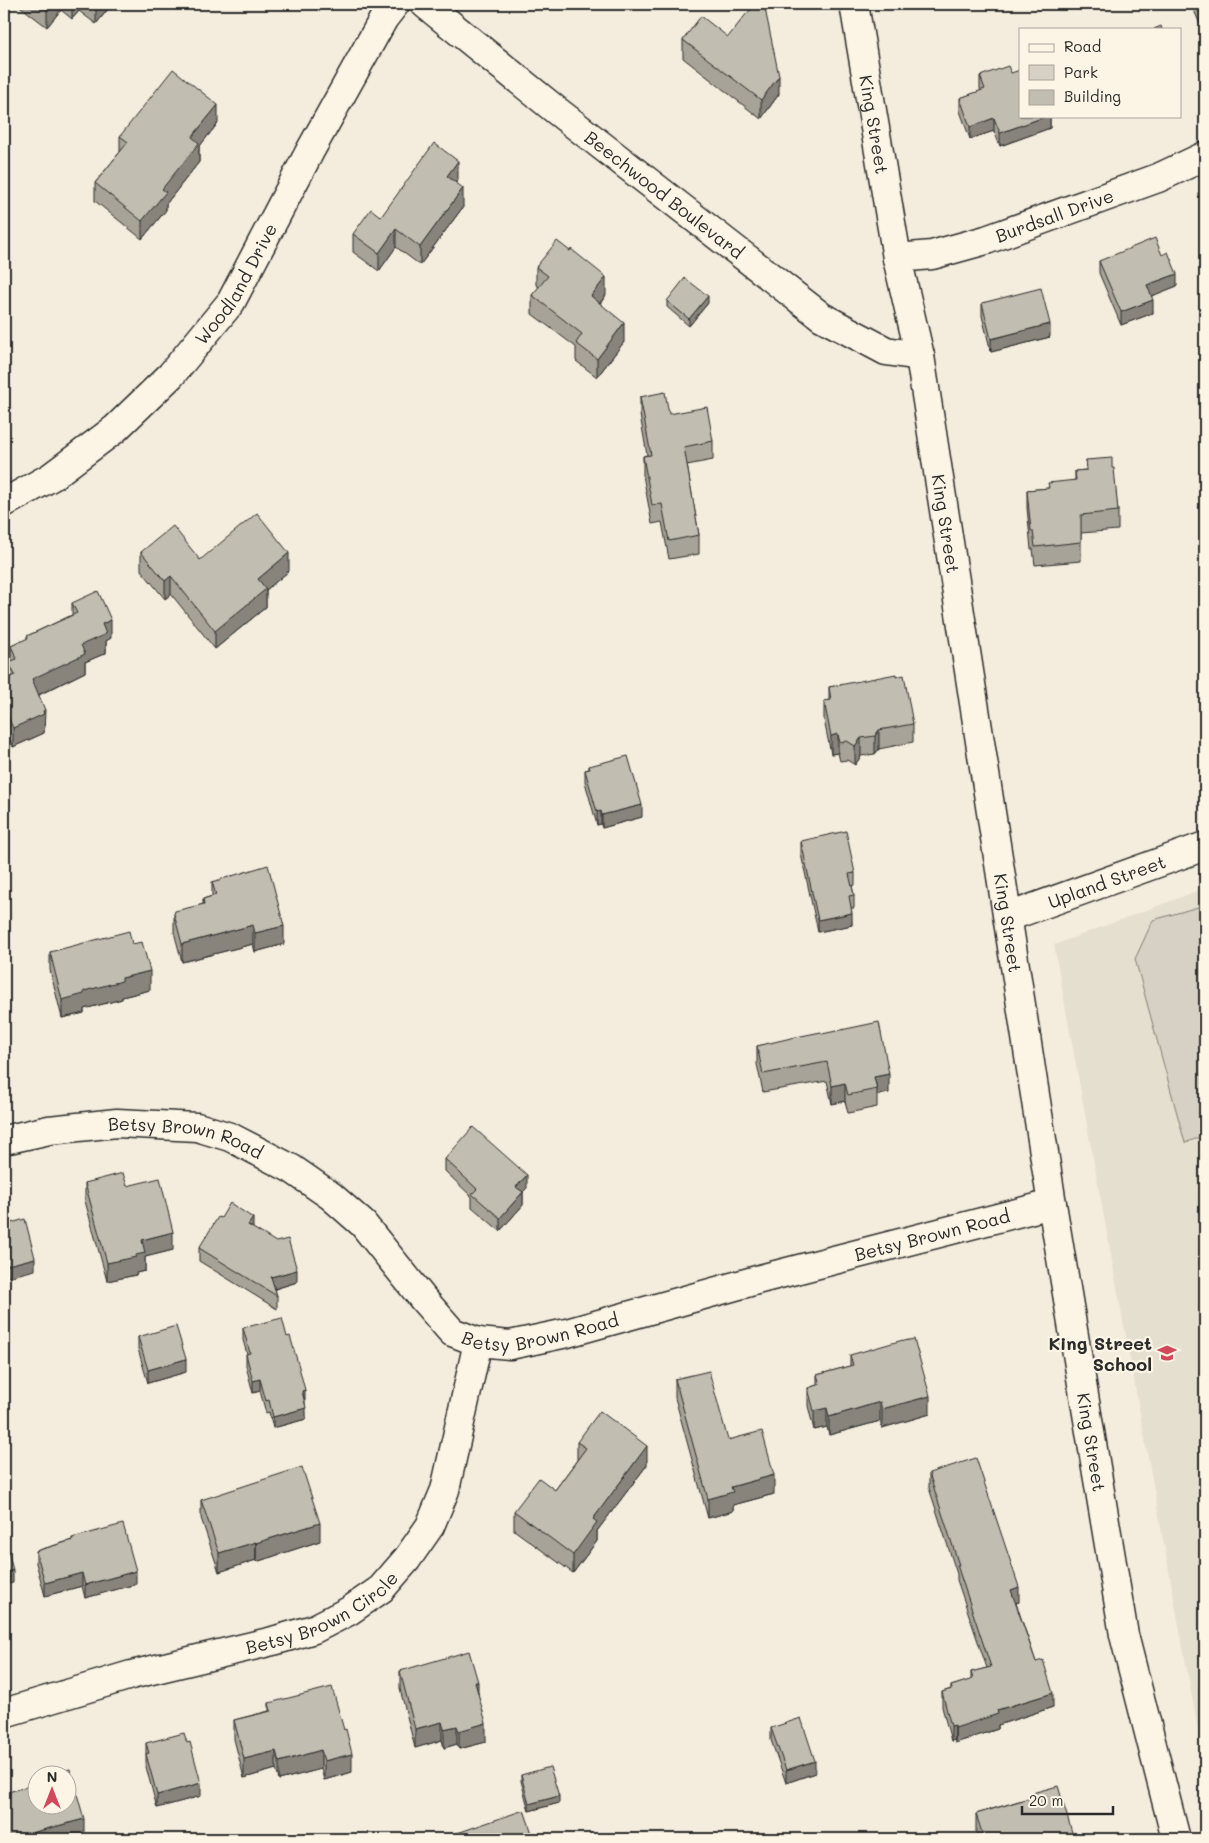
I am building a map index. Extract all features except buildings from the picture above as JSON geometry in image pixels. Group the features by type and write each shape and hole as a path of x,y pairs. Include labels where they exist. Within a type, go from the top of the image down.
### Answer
{"street":[{"name":"Woodland Drive","path":"4,503 51,477 115,429 171,375 231,302 310,151 384,18 395,4"},
{"name":"Beechwood Boulevard","path":"425,4 564,117 822,317 886,351 920,356"},
{"name":"King Street","path":"854,4 897,258 920,356 1052,1204 1124,1635 1176,1839"},
{"name":"Burdsall Drive","path":"897,258 932,254 986,240 1158,178 1205,156"},
{"name":"Upland Street","path":"1008,917 1205,846"},
{"name":"Betsy Brown Road","path":"4,1140 49,1130 117,1123 197,1127 230,1137 292,1169 331,1196 363,1224 452,1332 478,1342 510,1345 568,1333 764,1278 1052,1204"},
{"name":"Betsy Brown Circle","path":"4,1713 131,1675 273,1641 314,1629 349,1612 381,1589 407,1559 430,1526 445,1490 478,1342"}],"shaded area":[{"name":"King Street School","path":"1205,888 1205,1761 1204,1762 1054,945"}],"green space":[{"path":"1205,905 1205,1135 1185,1143 1135,959 1153,920"}],"place":[{"name":"King Street School","path":"1167,1353"}]}
